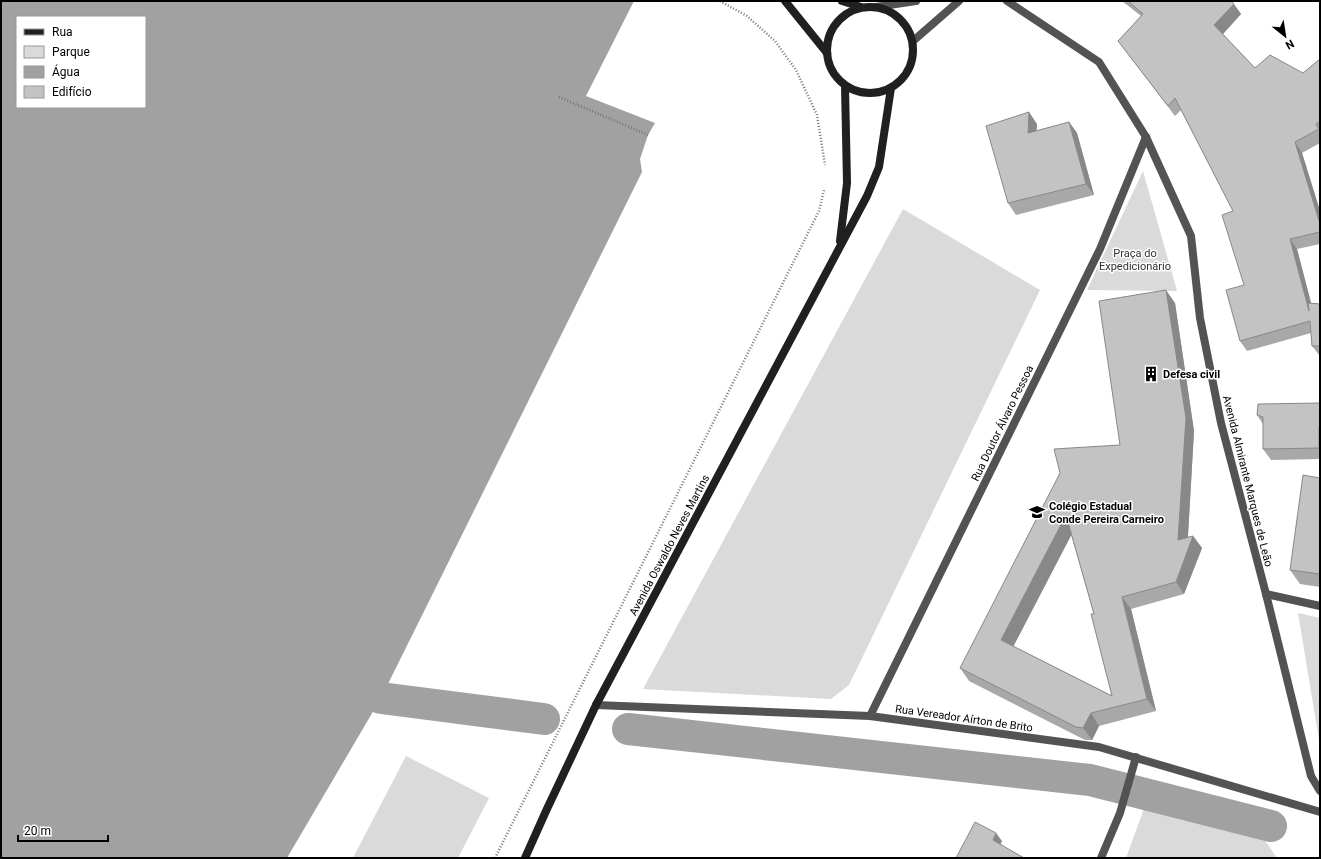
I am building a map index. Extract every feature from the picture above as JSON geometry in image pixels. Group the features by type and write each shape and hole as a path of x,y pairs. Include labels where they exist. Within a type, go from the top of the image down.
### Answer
{"main road":[{"path":"785,1 827,53"},
{"path":"842,1 861,7 876,7 889,10 900,18 908,28 913,41 914,54 910,68 902,80 891,88 872,94 863,93 845,86 836,77 830,66 827,53 828,40 832,28 840,19 861,7"},
{"name":"Avenida Oswaldo Neves Martins","path":"840,246 847,183 845,86"},
{"name":"Avenida Oswaldo Neves Martins","path":"525,858 596,705 867,196 879,167 891,88"}],"street":[{"path":"876,7 916,1"},
{"path":"913,41 959,1"},
{"name":"Avenida Almirante Marques de Leão","path":"1007,1 1099,62 1146,137 1191,236 1200,318 1220,423 1266,594 1311,776 1320,791"},
{"name":"Rua Doutor Álvaro Pessoa","path":"870,716 1100,249 1146,137"},
{"path":"1266,594 1320,606"},
{"name":"Rua Vereador Aírton de Brito","path":"596,705 870,716 1099,747 1320,812"},
{"path":"1100,858 1120,813 1136,757"}],"path":[{"path":"720,1 747,16 775,41 796,70 817,115 826,171"},
{"path":"559,97 648,135"},
{"path":"495,858 819,211 825,185"}],"green space":[{"name":"Praça do Expedicionário","path":"1143,171 1177,291 1087,290"},
{"path":"903,209 1040,290 849,685 831,699 643,689"},
{"path":"1298,613 1320,618 1320,746"},
{"path":"406,756 489,798 458,858 353,858"},
{"path":"1146,803 1264,839 1277,858 1126,858"}],"water":[{"path":"1,1 634,1 586,96 655,123 648,135 640,159 642,172 381,698 287,858 1,858"}],"building":[{"path":"1128,1 1231,1 1234,4 1214,25 1255,68 1270,55 1303,73 1320,59 1320,121 1316,124 1319,129 1295,142 1320,224 1320,232 1290,239 1309,311 1308,303 1320,304 1320,346 1312,346 1310,321 1240,341 1226,290 1244,285 1222,215 1233,211 1175,98 1168,106 1118,41 1143,14"},
{"path":"1029,112 1028,133 1069,122 1086,184 1008,203 986,126"},
{"path":"1166,290 1186,418 1178,540 1193,536 1176,582 1122,597 1147,699 1091,713 1083,728 1076,727 960,668 1060,473 1054,449 1120,445 1099,301","holes":["1066,515 1094,614 1091,614 1112,696 1001,640"]},
{"path":"1320,403 1319,448 1263,449 1263,417 1257,415 1258,404"},
{"path":"1303,475 1320,478 1320,574 1290,570"},
{"path":"975,822 996,833 993,840 1024,858 956,858"}],"waterway":[{"path":"381,698 544,719"},
{"path":"628,729 1090,780 1271,826"}],"place":[{"name":"Defesa civil","path":"1151,374"},
{"name":"Colégio Estadual Conde Pereira Carneiro","path":"1037,512"}]}
